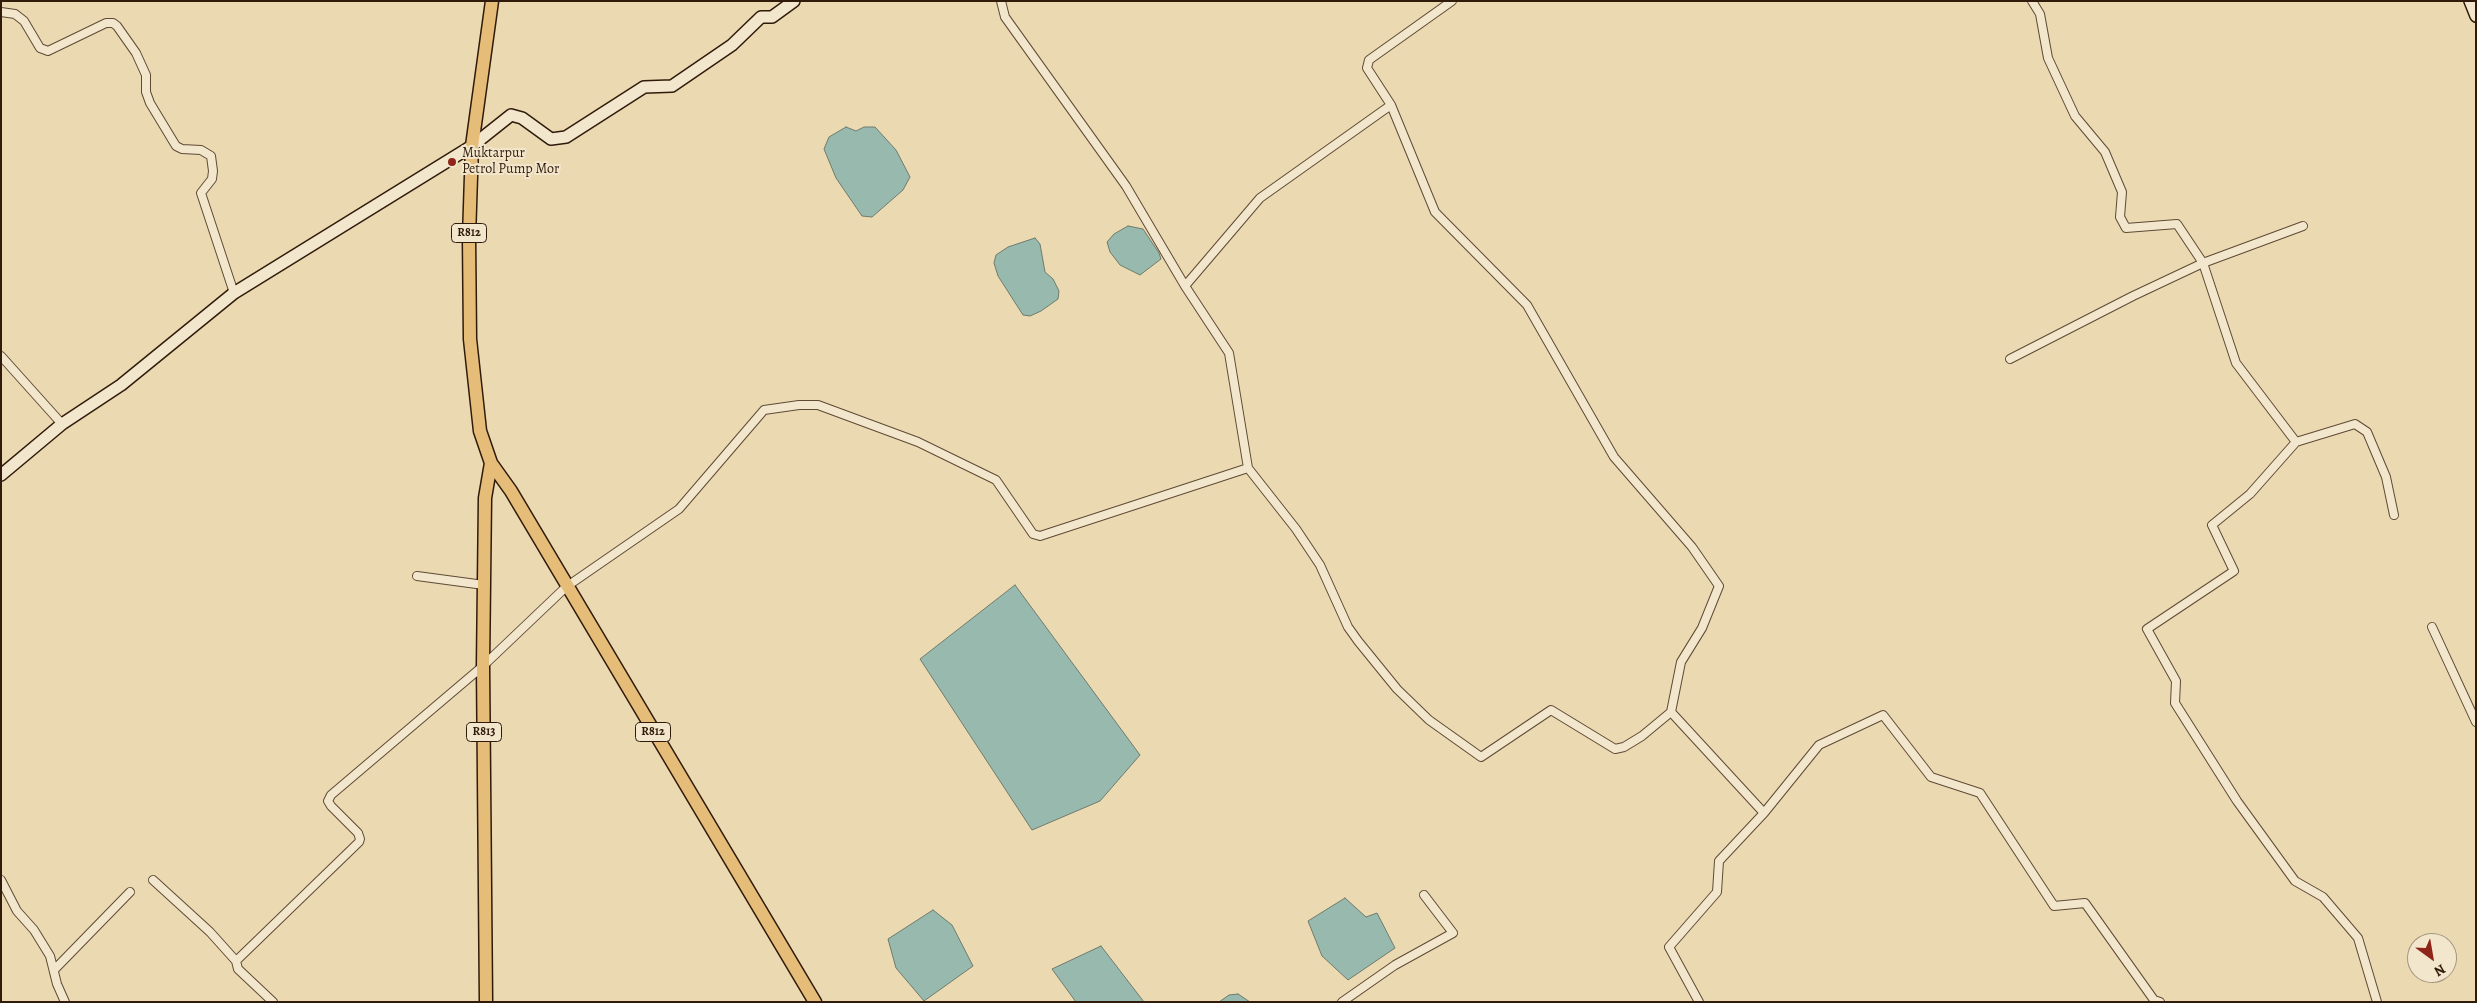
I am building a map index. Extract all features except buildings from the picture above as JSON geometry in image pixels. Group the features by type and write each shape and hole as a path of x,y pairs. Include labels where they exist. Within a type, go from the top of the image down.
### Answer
{"main road":[{"name":"R812","path":"492,1 472,146 469,237 470,339 480,431 491,464 511,491 566,587 815,1002"},
{"name":"R813","path":"486,1002 483,666 485,498 491,464"}],"street":[{"path":"1,475 62,424 121,385 234,293 472,146 511,115 522,118 551,139 566,137 644,87 672,86 732,45 761,17 772,17 794,1"},
{"path":"1001,1 1005,17 1126,186 1185,286 1229,352 1248,468 1296,529 1320,564 1348,627 1397,689 1429,720 1477,755 1485,755 1551,710 1615,749 1624,748 1671,712 1681,662 1702,628 1719,586 1692,547 1614,457 1527,305 1435,212 1391,105 1367,68 1369,60 1452,1"},
{"path":"2032,1 2040,14 2048,58 2075,116 2105,152 2122,192 2120,217 2122,222 2126,228 2177,224 2203,263 2236,363 2296,442"},
{"path":"2470,1 2476,16"},
{"path":"1,12 14,14 24,21 40,48 48,51 106,23 113,23 117,26 136,54 146,75 146,92 150,103 176,146 182,149 201,150 211,156 212,179 201,193 234,293"},
{"path":"1185,286 1260,198 1391,105"},
{"path":"2010,359 2133,296 2203,263 2303,226"},
{"path":"1,356 62,424"},
{"path":"236,961 359,842 358,833 328,801 331,795 483,666 566,587 680,509 764,410 799,405 818,405 918,442 996,480 1033,534 1040,536 1248,468"},
{"path":"2377,1002 2358,938 2323,897 2295,881 2236,801 2175,703 2176,681 2147,629 2234,571 2212,525 2250,494 2296,442 2355,424 2367,432 2386,477 2394,515"},
{"path":"417,576 484,585"},
{"path":"2432,627 2476,722"},
{"path":"1671,712 1764,813"},
{"path":"1699,1002 1669,947 1717,892 1719,861 1764,813 1819,744 1883,715 1932,777 1980,793 2054,906 2085,903 2154,1000 2160,1002"},
{"path":"1,880 17,911 34,930 50,956 64,1002"},
{"path":"154,880 210,932 236,961 238,969 273,1002"},
{"path":"54,970 130,892"},
{"path":"1342,1002 1395,965 1453,932 1424,896"}],"water":[{"path":"846,127 856,131 864,127 875,127 896,150 910,177 903,190 872,217 862,216 836,178 824,149 829,137"},
{"path":"1128,226 1143,229 1161,259 1140,275 1120,265 1110,252 1107,242 1114,234"},
{"path":"1035,238 1040,244 1045,272 1053,279 1059,291 1058,299 1030,316 1023,315 998,276 994,263 996,255 1008,247"},
{"path":"1015,585 1140,755 1100,801 1032,830 920,659"},
{"path":"1345,898 1366,917 1377,913 1395,948 1348,980 1322,956 1308,921"},
{"path":"933,910 952,925 973,966 924,1001 896,968 888,939"},
{"path":"1101,946 1144,1002 1076,1002 1052,969"},
{"path":"1238,994 1250,1002 1219,1002 1229,995"}],"place":[{"name":"Muktarpur Petrol Pump Mor","path":"452,162"}]}
